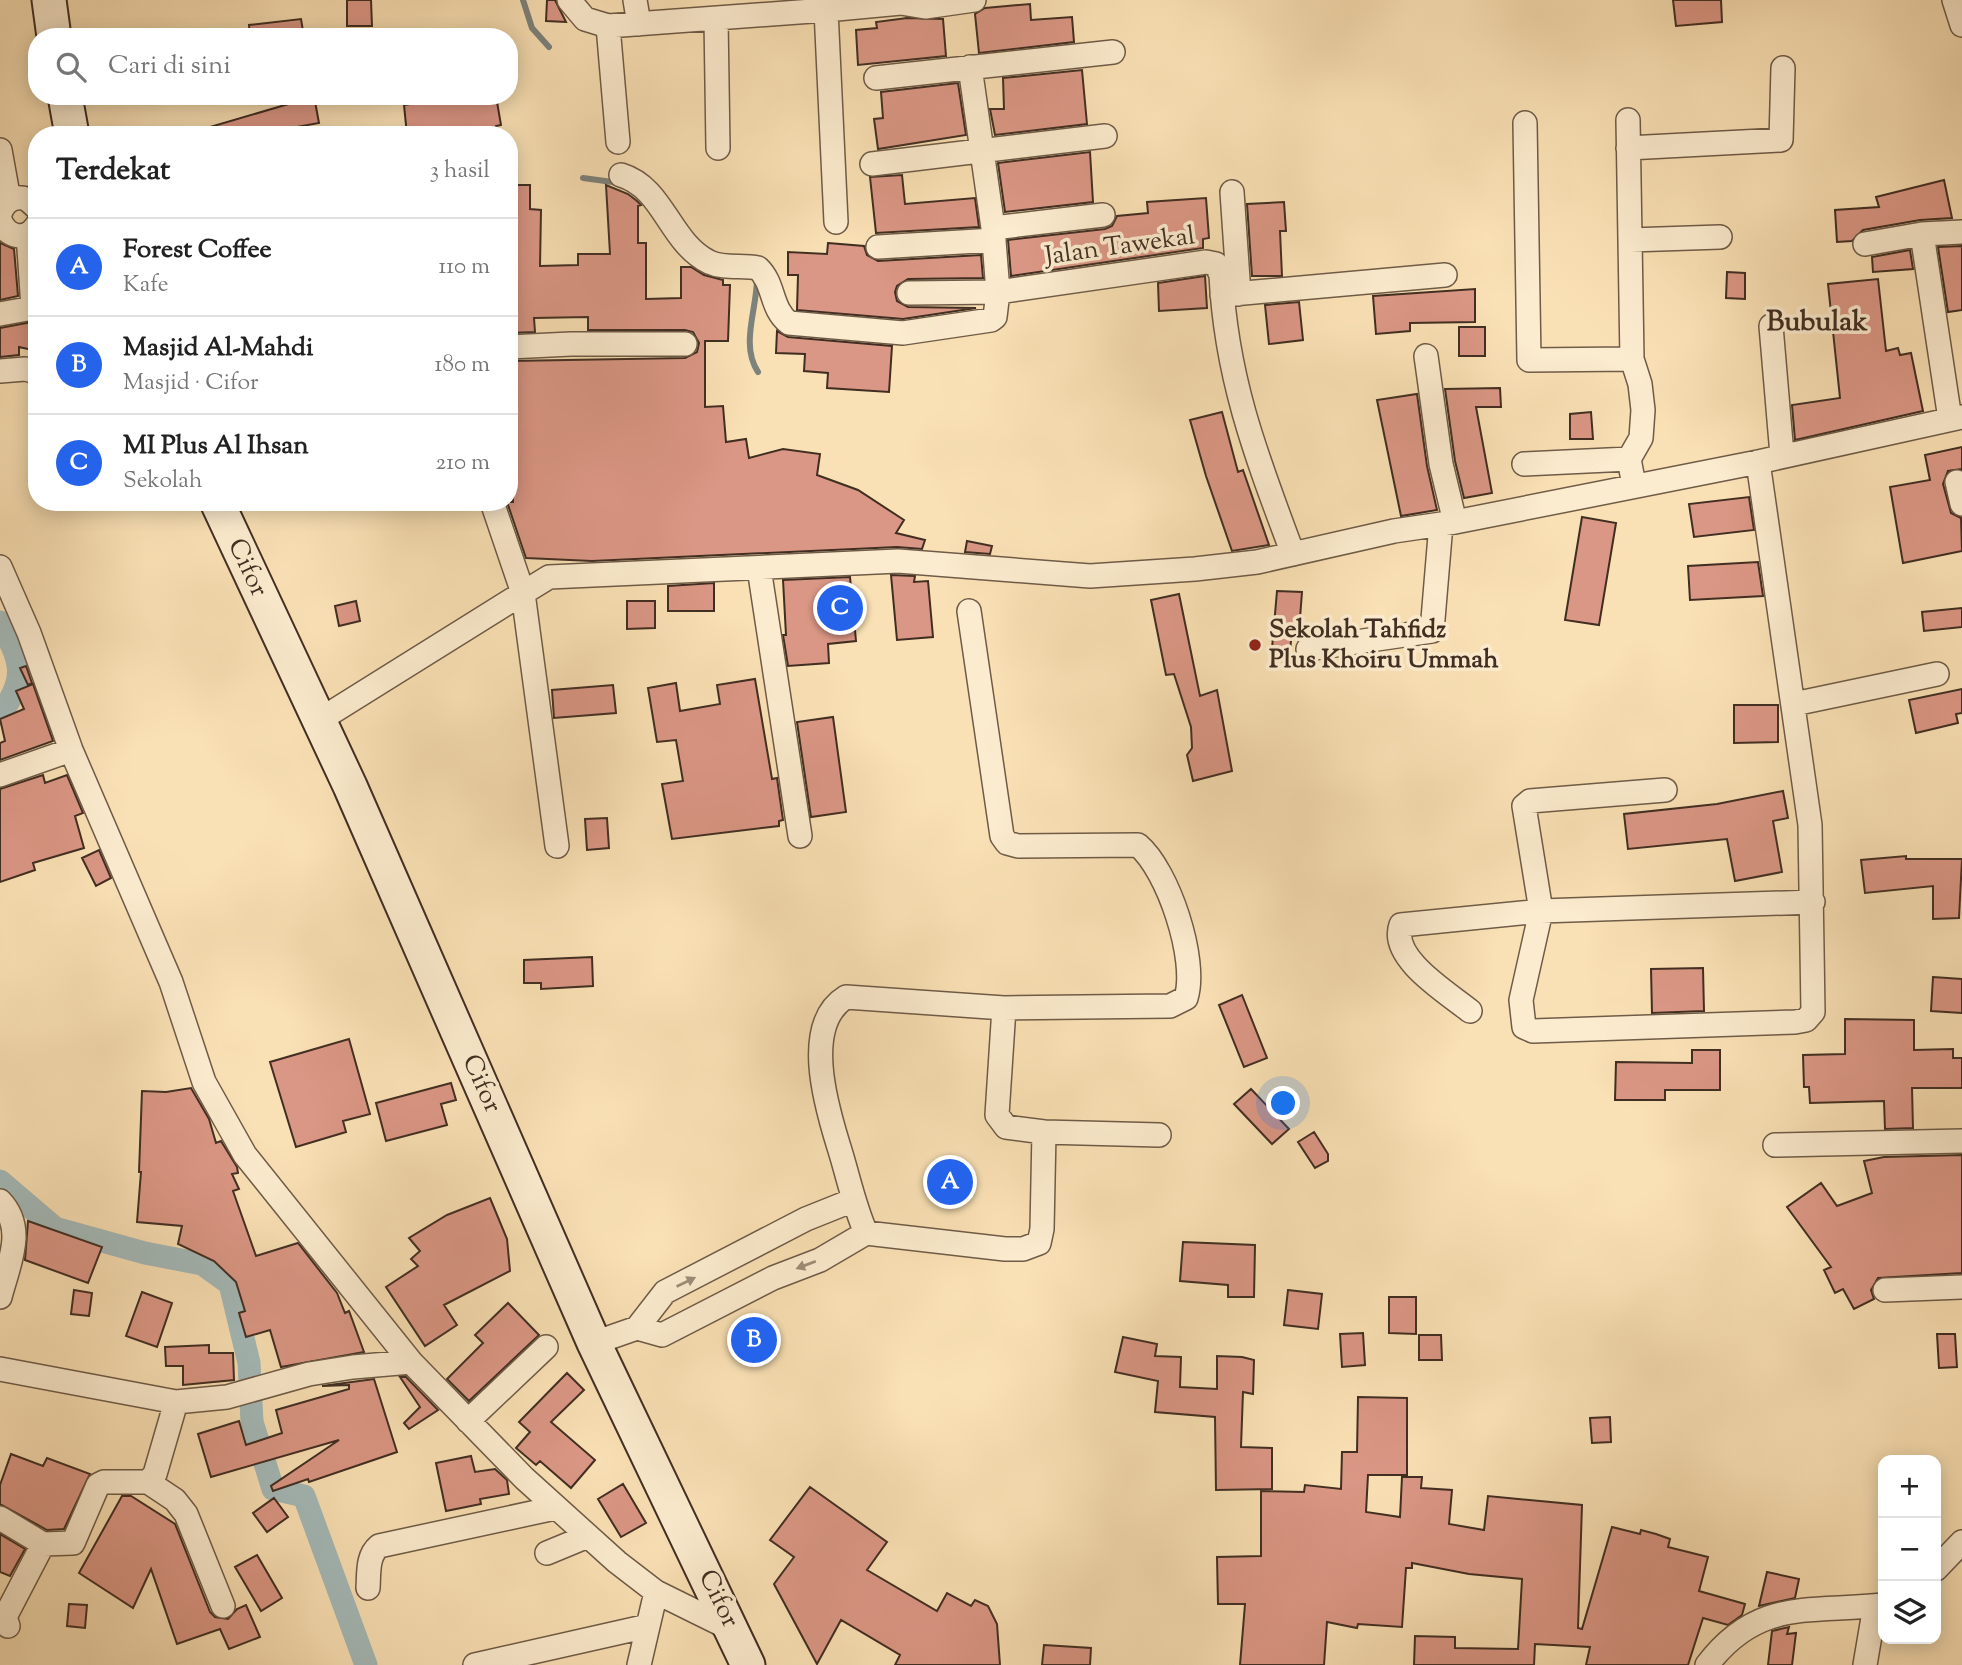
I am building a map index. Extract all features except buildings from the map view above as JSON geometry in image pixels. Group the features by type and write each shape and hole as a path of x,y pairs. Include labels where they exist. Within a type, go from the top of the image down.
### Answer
{"street":[{"path":"49,0 53,28"},
{"path":"569,0 585,19 608,26 727,12 826,10 900,1 925,7 974,0"},
{"path":"635,0 639,24"},
{"path":"1954,0 1962,25"},
{"path":"826,10 836,222"},
{"path":"718,148 727,12"},
{"path":"608,26 618,142"},
{"path":"876,78 1113,52"},
{"path":"621,175 638,182 654,196 667,219 698,254 718,265 758,268 770,283 775,308 789,323 875,333 927,330 992,320 995,317 998,292 994,234 970,67"},
{"path":"1628,148 1781,140 1783,68"},
{"path":"67,105 70,126"},
{"path":"1628,120 1632,359 1640,384 1643,410 1641,438 1629,459 1634,485"},
{"path":"1525,123 1529,360 1632,359"},
{"path":"872,164 1105,135"},
{"path":"0,150 4,210 10,234 28,235"},
{"path":"1232,192 1231,295 1445,275"},
{"path":"4,210 28,200"},
{"path":"878,247 994,234 1102,215"},
{"path":"1865,244 1922,234 1962,232"},
{"path":"318,720 550,577 898,561 1090,576 1257,562 1394,531 1448,523 1758,462 1956,418 1922,234"},
{"path":"1630,240 1720,237"},
{"name":"Jalan Tawekal","path":"998,292 1210,262 1216,264 1231,295 1228,351 1245,426 1293,554"},
{"path":"909,293 998,292"},
{"path":"0,314 28,309"},
{"path":"1771,326 1782,455"},
{"path":"518,347 685,344"},
{"path":"1308,649 1432,631 1448,523 1426,356"},
{"path":"0,371 28,370"},
{"path":"1524,464 1629,459"},
{"path":"1665,790 1530,801 1524,806 1541,911 1521,1000 1524,1027 1533,1031 1806,1020 1813,1012 1811,838 1758,462"},
{"name":"Cifor","path":"221,511 350,786 594,1343 748,1665"},
{"path":"495,511 523,593 557,846"},
{"path":"0,567 29,632 71,750 171,982 204,1082 245,1155 411,1362 555,1508 656,1592 733,1630"},
{"path":"759,568 800,836"},
{"path":"866,1233 851,1201 821,1089 822,1048 827,1019 834,1004 846,997 1004,1008 1170,1006 1186,998 1191,982 1175,907 1152,857 1138,845 1018,846 1007,843 1002,836 969,611"},
{"path":"1794,704 1937,674"},
{"path":"0,775 71,750"},
{"path":"1470,1011 1414,966 1400,944 1398,934 1401,925 1541,911 1813,902"},
{"path":"1004,1008 997,1115 1006,1127 1044,1132 1159,1135"},
{"path":"638,1328 662,1335 773,1278 820,1260 866,1233 1005,1249 1031,1247 1039,1243 1042,1229 1044,1132"},
{"path":"1775,1145 1962,1141"},
{"path":"0,1201 8,1209 14,1226 15,1251 0,1297"},
{"path":"594,1343 638,1328 665,1292 806,1219 851,1201"},
{"path":"1885,1290 1962,1287"},
{"path":"467,1421 546,1347"},
{"path":"0,1369 176,1402 227,1397 271,1384 352,1367 411,1362"},
{"path":"148,1482 155,1474 176,1402"},
{"path":"0,1518 43,1544 73,1544 93,1492 104,1482 148,1482 175,1500 187,1514 223,1606"},
{"path":"368,1588 369,1565 373,1550 379,1546 555,1508"},
{"path":"547,1553 588,1536"},
{"path":"1941,1564 1962,1542"},
{"path":"8,1626 5,1620 8,1612 43,1544"},
{"path":"639,1665 656,1592"},
{"path":"1707,1665 1741,1629 1760,1620 1800,1611 1878,1606"},
{"path":"1865,1665 1878,1610"},
{"path":"475,1665 648,1626"}],"waterway":[{"path":"523,0 532,28 549,47"},
{"path":"583,178 620,183"},
{"path":"757,279 750,350 758,372"},
{"path":"0,622 13,647 18,668 15,689 0,714"},
{"path":"0,1181 55,1228 145,1253 202,1264 230,1284 249,1363 252,1422 273,1489 304,1496 366,1665"}],"place":[{"name":"MI Plus Al Ihsan","path":"840,608"},
{"name":"Sekolah Tahfidz Plus Khoiru Ummah","path":"1255,645"},
{"name":"Forest Coffee","path":"950,1182"},
{"name":"Masjid Al-Mahdi","path":"754,1340"}],"district":[{"name":"Bubulak","path":"1817,323"}]}
